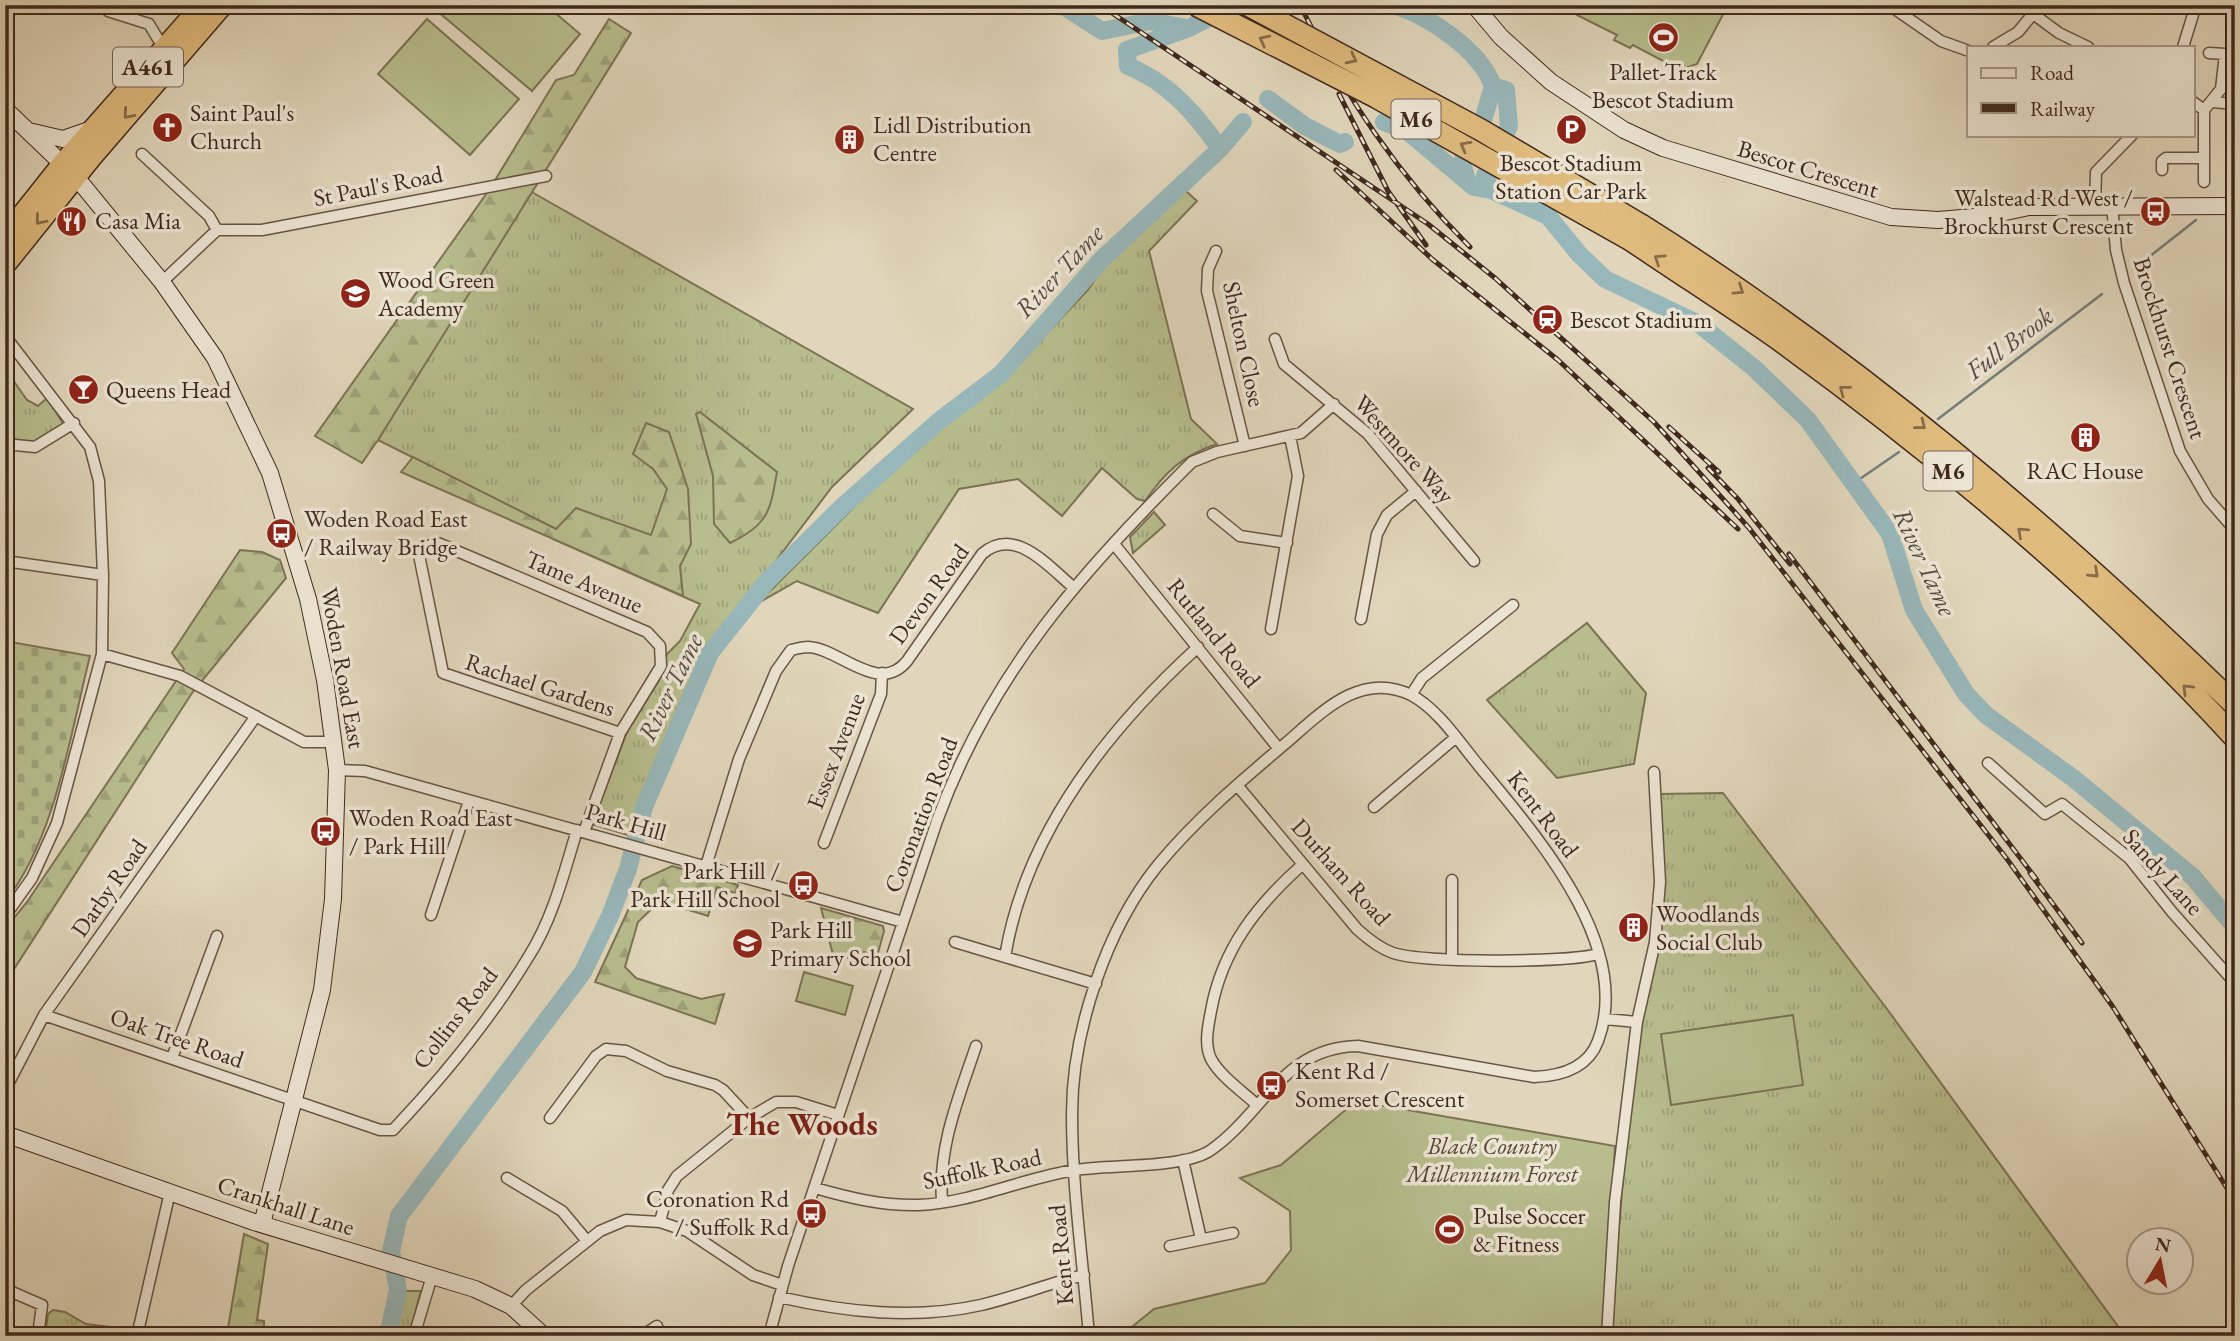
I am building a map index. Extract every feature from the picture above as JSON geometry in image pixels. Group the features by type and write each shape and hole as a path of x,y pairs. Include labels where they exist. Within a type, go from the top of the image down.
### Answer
{"highway":[{"name":"A461","path":"5,264 69,170 93,129 203,5"},
{"name":"A461","path":"5,237 222,5"},
{"name":"M6","path":"1196,5 1636,233 1784,344 2019,529 2136,637 2235,738"},
{"name":"M6","path":"1248,5 1480,130 1636,233 1776,316 1938,438 2033,516 2235,705"}],"street":[{"path":"5,20 14,5"},
{"name":"Bescot Crescent","path":"1474,5 1500,37 1551,82 1601,116 1663,148 1891,217 1938,220 1986,216 2029,207 2235,206"},
{"path":"1889,5 1941,41 1967,50"},
{"path":"2021,5 2032,15 2086,46"},
{"path":"2183,46 2196,5"},
{"path":"108,11 149,24 164,48"},
{"path":"1997,46 2018,32 2032,15"},
{"path":"2204,182 2203,158 2208,106 2229,80 2225,54 2209,53"},
{"path":"2194,102 2208,106 2235,104"},
{"name":"Woden Road East","path":"5,109 69,170 162,282 215,358 270,473 306,589 337,770 333,900 322,990 262,1224"},
{"path":"28,130 63,139 93,129"},
{"path":"2095,205 2096,172 2132,136"},
{"path":"142,154 209,216 217,230 162,282"},
{"path":"2162,170 2162,161 2166,158 2203,158"},
{"name":"St Paul's Road","path":"217,230 262,230 546,176"},
{"name":"Brockhurst Crescent","path":"2112,205 2116,250 2124,283 2180,451 2208,499 2235,530"},
{"name":"Shelton Close","path":"1216,251 1208,269 1207,291 1245,446"},
{"path":"5,336 90,447 97,472 103,575 102,654 57,823 32,878 5,916"},
{"name":"Westmore Way","path":"1275,339 1284,364 1367,434 1474,561"},
{"name":"Coronation Road","path":"769,1336 782,1284 936,821 962,758 1020,655 1074,588 1192,462 1290,436 1309,428 1334,404"},
{"path":"5,444 36,447 74,424"},
{"path":"1271,629 1298,476 1290,436"},
{"path":"1361,619 1377,534 1387,515 1416,491"},
{"path":"1213,514 1240,536 1287,543"},
{"name":"Tame Avenue","path":"419,555 421,548 428,543 438,543 647,632 660,646 661,666 620,733 580,831"},
{"name":"Devon Road","path":"706,866 739,759 785,657 791,650 808,647 858,668 882,673 902,667 976,561 993,546 1005,543 1024,547 1074,588"},
{"name":"Rutland Road","path":"1114,544 1279,749"},
{"name":"Rachael Gardens","path":"419,555 443,673 620,733"},
{"path":"5,561 103,575"},
{"path":"1411,695 1422,678 1513,605"},
{"path":"1005,957 1012,924 1029,878 1076,784 1128,714 1198,647"},
{"path":"102,654 180,676 304,742 334,742"},
{"name":"Essex Avenue","path":"824,843 881,694 882,673"},
{"name":"Kent Road","path":"1074,1170 1183,1160 1210,1152 1299,1063 1320,1051 1358,1046 1521,1075 1563,1073 1586,1060 1595,1049 1605,1019 1606,983 1581,908 1565,878 1523,820 1455,737 1411,695 1388,690 1371,690 1340,697 1237,785 1180,839 1143,885 1111,942 1096,984 1081,1042 1073,1092 1074,1170 1089,1336"},
{"name":"Darby Road","path":"5,1090 44,1015 256,716"},
{"path":"1374,807 1455,737"},
{"name":"Sandy Lane","path":"1988,763 2045,814 2062,804 2129,858 2172,912 2235,983"},
{"name":"Park Hill","path":"337,770 365,771 903,922"},
{"path":"1607,1336 1615,1202 1637,1021 1652,961 1660,882 1654,772"},
{"name":"Durham Road","path":"1237,785 1357,929 1380,947 1413,957 1570,960 1598,954"},
{"path":"431,915 469,801"},
{"name":"Collins Road","path":"295,1100 380,1130 393,1130 472,1036 530,956 560,888 580,831"},
{"path":"1257,1105 1222,1073 1210,1057 1208,1023 1221,971 1241,931 1263,904 1303,864"},
{"path":"1452,880 1452,958"},
{"path":"172,1058 217,936"},
{"path":"955,942 1096,984"},
{"name":"Oak Tree Road","path":"44,1015 295,1100"},
{"path":"1605,1019 1637,1021"},
{"path":"942,1201 940,1175 945,1140 975,1046"},
{"path":"550,1118 596,1056 606,1049 626,1051 667,1071 715,1085 749,1118"},
{"path":"660,1222 668,1190 677,1176 767,1105 787,1101 838,1115"},
{"name":"Crankhall Lane","path":"5,1134 262,1224 474,1289 511,1306 544,1336"},
{"path":"1183,1160 1201,1239"},
{"name":"Suffolk Road","path":"815,1188 885,1204 923,1205 1074,1170"},
{"path":"507,1178 562,1211 587,1241"},
{"path":"137,1336 170,1192"},
{"path":"511,1306 587,1241 616,1222 638,1220 660,1222 704,1240 753,1275 782,1284"},
{"path":"1170,1246 1233,1233"},
{"path":"779,1297 824,1307 908,1315 978,1306 1084,1275"},
{"path":"414,1336 432,1276"},
{"path":"12,1292 41,1305 37,1336"},
{"path":"642,1336 657,1326"}],"green space":[{"path":"430,5 546,5 580,34 532,91"},
{"name":"Pallet-Track Bescot Stadium","path":"1574,5 1728,5 1697,64 1680,70 1633,45 1630,48 1614,40 1617,35 1577,15"},
{"path":"427,19 519,99 470,155 378,74"},
{"path":"609,19 631,33 362,463 315,436 489,190 556,80 574,75"},
{"path":"530,191 913,409 832,487 721,633 680,708 636,814 631,836 592,824 627,732 659,680 667,654 680,641 700,604 553,539 556,529 378,440"},
{"path":"1186,191 1197,201 1149,251 1191,419 1217,444 1184,459 1160,481 1145,501 1137,499 1102,468 1062,516 1018,479 959,489 878,613 797,581 758,603 888,473 1013,369 1088,290 1101,270"},
{"path":"13,380 27,400 38,406 47,398 64,425 34,442 5,438 5,386"},
{"path":"700,412 777,472 765,516 752,530 730,543 714,524 713,476 696,414"},
{"path":"646,423 669,432 688,489 691,544 680,566 683,596 401,472 413,457 556,529 576,508 651,535 667,489 653,469 633,454"},
{"path":"1154,512 1165,525 1133,553 1130,537"},
{"path":"240,550 262,552 280,560 286,578 192,693 5,983 5,929 27,902 184,669 172,653"},
{"path":"1587,623 1646,693 1634,764 1557,778 1487,700"},
{"path":"5,641 90,656 68,751 49,816 37,847 5,902"},
{"path":"1723,793 1887,1009 2125,1336 1610,1336 1626,1142 1642,1023 1661,931 1660,794"},
{"path":"672,866 738,885 735,893 717,887 708,916 660,901 638,922 625,967 636,978 701,999 724,994 715,1024 595,982 642,880"},
{"path":"821,908 883,926 877,957 864,952 861,961 833,955"},
{"path":"804,972 853,986 845,1015 796,1001"},
{"path":"1793,1015 1803,1085 1671,1105 1661,1034"},
{"name":"Pulse Soccer & Fitness","path":"1361,1102 1615,1146 1605,1336 1130,1336 1128,1330 1154,1309 1265,1283 1291,1250 1290,1211 1240,1178 1281,1165 1344,1111"},
{"path":"244,1234 268,1244 257,1320 264,1321 264,1336 227,1334"},
{"path":"405,1291 421,1291 409,1336 395,1336"},
{"path":"53,1310 65,1312 86,1324 128,1329 124,1336 45,1336 48,1314"}],"waterway":[{"name":"River Tame","path":"1062,5 1102,31 1150,21 1186,28"},
{"name":"River Tame","path":"1220,149 1180,100 1156,81 1128,66 1127,50 1189,28 1234,5"},
{"name":"River Tame","path":"1393,5 1422,17 1452,36 1477,60 1493,86 1506,90 1509,126 1485,176 1491,190"},
{"name":"River Tame","path":"1467,181 1462,162 1484,117 1493,86"},
{"name":"River Tame","path":"1268,99 1305,126 1340,144 1345,142"},
{"name":"River Tame","path":"388,1336 398,1290 391,1251 399,1216 583,972 610,916 628,869 644,807 710,653 768,580 842,507 939,421 1001,374 1101,260 1220,149 1243,122"},
{"name":"Full Brook","path":"1384,122 1406,130 1474,187 1491,190 1548,216 1579,254 1605,279 1699,324 1754,368 1808,420 1890,534 1914,610 1966,694 1986,715 2073,778 2193,877 2235,927"},
{"name":"Full Brook","path":"2140,264 2196,220"},
{"name":"Full Brook","path":"1938,419 2102,294"},
{"name":"Full Brook","path":"1854,483 1899,452"}],"railway":[{"path":"1100,5 1428,224 1495,278 1654,422 1749,528 2007,859 2113,1007 2235,1201"},
{"path":"1300,5 1355,103 1396,163 1470,247"},
{"path":"1339,94 1388,191 1426,245"},
{"path":"1336,170 1432,259 1558,360 1738,529"},
{"path":"1669,427 1719,472"},
{"path":"1708,468 1738,499 1790,564"},
{"path":"1789,554 2037,880"},
{"path":"2030,873 2082,943"}],"place":[{"name":"Pallet-Track Bescot Stadium","path":"1663,38"},
{"name":"Saint Paul's Church","path":"167,127"},
{"name":"Bescot Stadium Station Car Park","path":"1571,129"},
{"name":"Lidl Distribution Centre","path":"850,139"},
{"name":"Walstead Rd West / Brockhurst Crescent","path":"2156,212"},
{"name":"Casa Mia","path":"72,221"},
{"name":"Wood Green Academy","path":"355,294"},
{"name":"Bescot Stadium","path":"1547,320"},
{"name":"Queens Head","path":"83,390"},
{"name":"RAC House","path":"2085,437"},
{"name":"Woden Road East / Railway Bridge","path":"281,533"},
{"name":"Woden Road East / Park Hill","path":"326,832"},
{"name":"Park Hill / Park Hill School","path":"803,885"},
{"name":"Woodlands Social Club","path":"1633,928"},
{"name":"Park Hill Primary School","path":"747,944"},
{"name":"Kent Rd / Somerset Crescent","path":"1272,1085"},
{"name":"Coronation Rd / Suffolk Rd","path":"812,1213"},
{"name":"Pulse Soccer & Fitness","path":"1450,1230"}],"district":[{"name":"The Woods","path":"802,1124"}],"park label":[{"name":"Black Country Millennium Forest","path":"1492,1160"}]}
